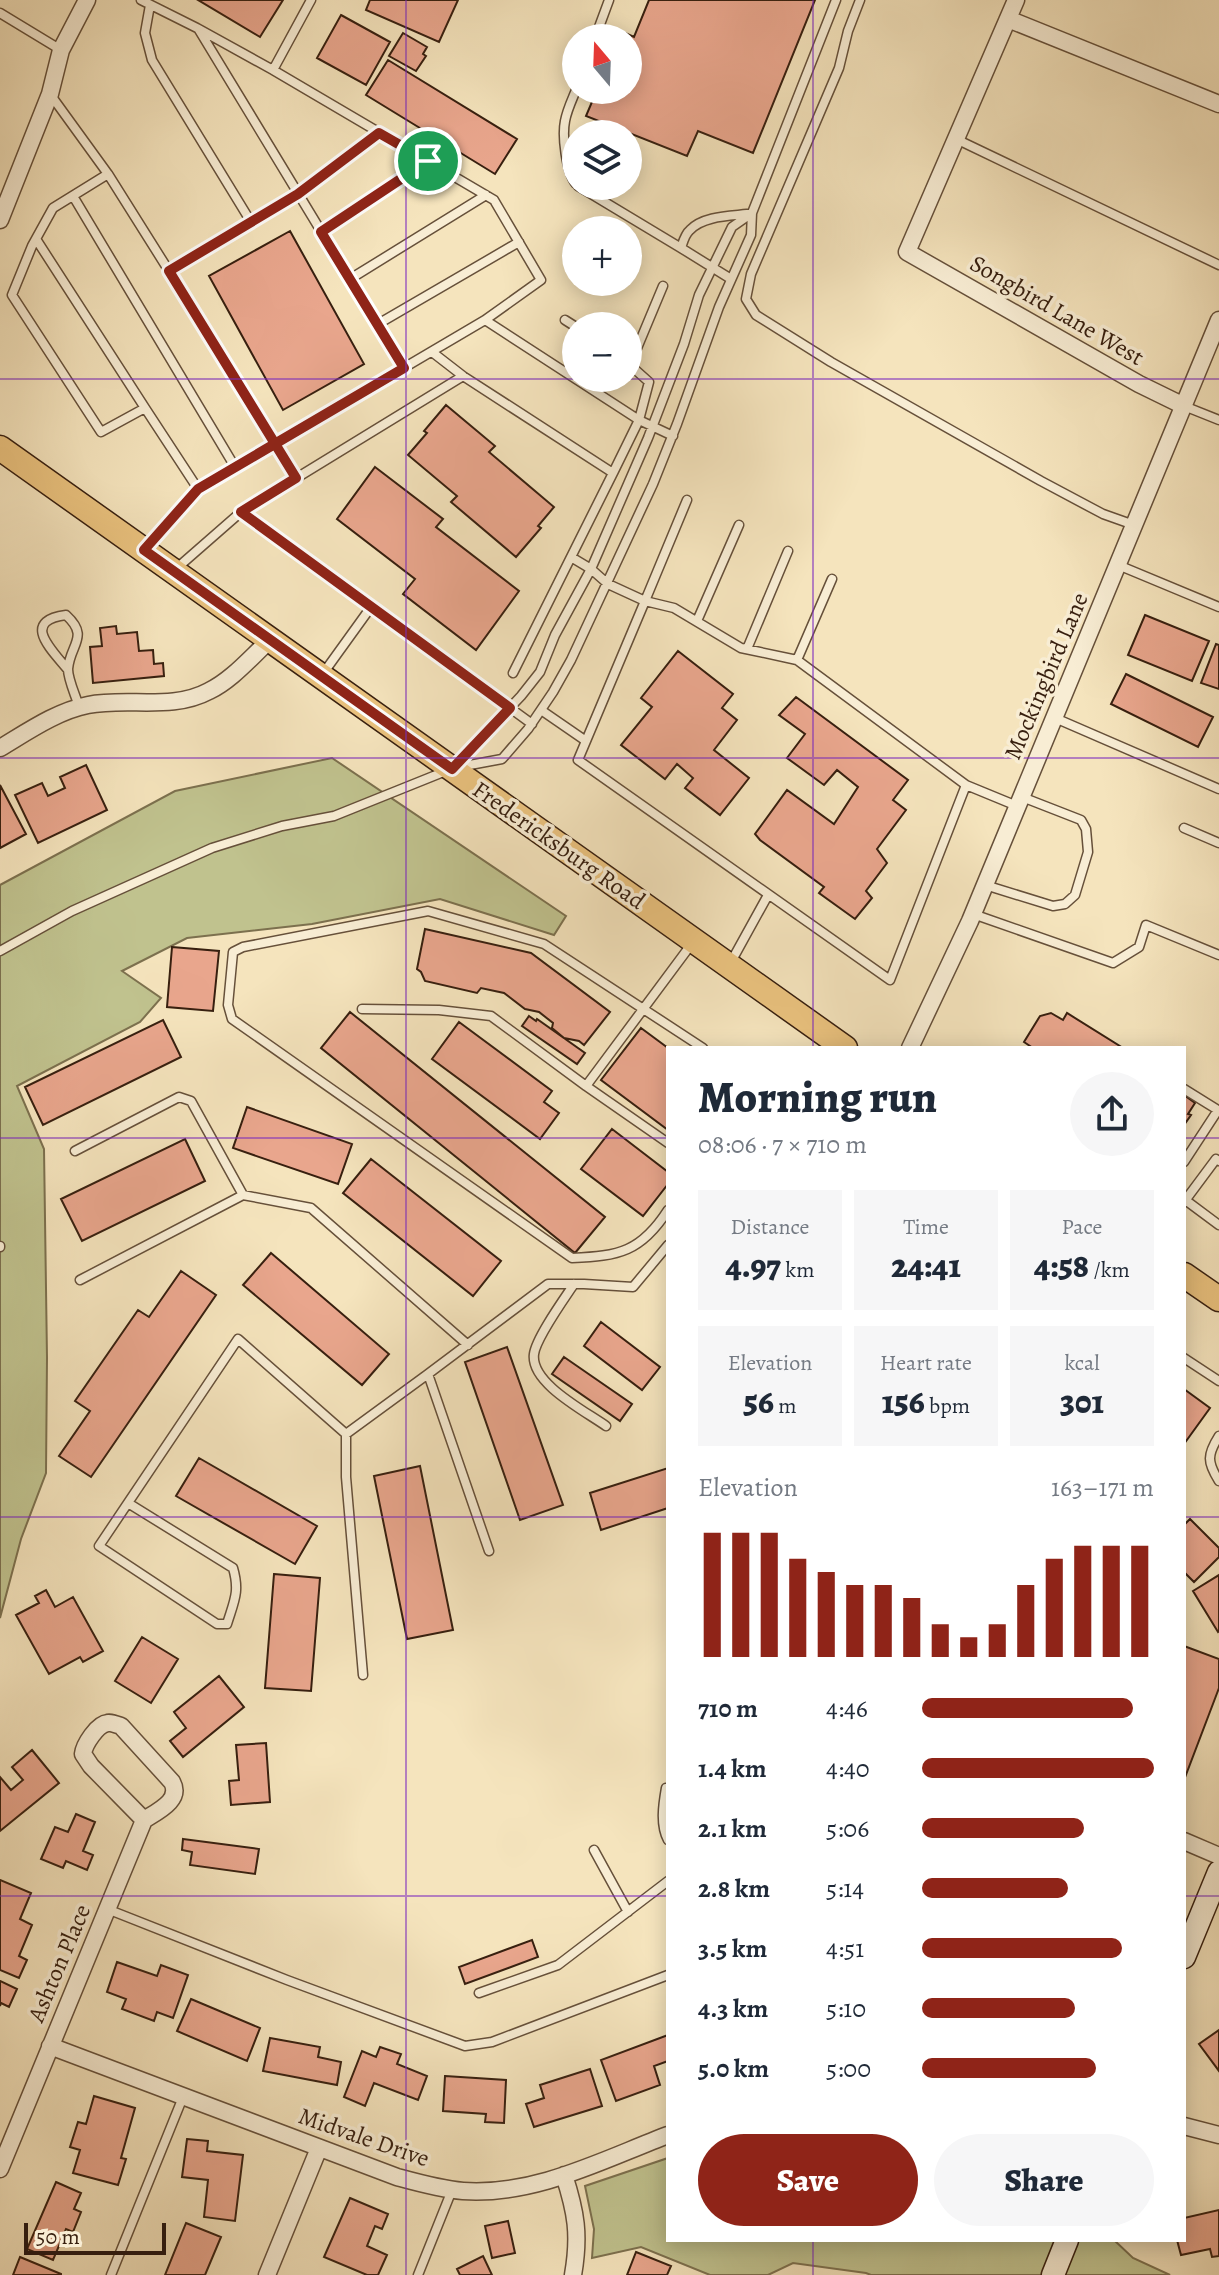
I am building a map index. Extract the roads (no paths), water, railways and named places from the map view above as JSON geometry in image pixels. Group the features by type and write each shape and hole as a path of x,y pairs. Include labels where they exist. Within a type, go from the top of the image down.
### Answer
{"main road":[{"name":"Fredericksburg Road","path":"0,448 842,1046"},
{"path":"1188,1282 1219,1299"},
{"path":"1186,1953 1214,1897 1219,1872"},
{"path":"1053,2275 1066,2242"}],"street":[{"path":"2,209 50,94 61,50 87,0"},
{"path":"956,139 1016,0"},
{"path":"1008,19 1219,104"},
{"name":"Songbird Lane West","path":"956,139 907,252 1139,384 1184,406"},
{"name":"Mockingbird Lane","path":"911,1046 973,914 1219,320"},
{"path":"0,748 79,707 187,699 207,693 270,640"},
{"name":"Ashton Place","path":"0,2169 144,1820 175,1796 176,1789 172,1782 121,1726 109,1722 103,1724 86,1743 83,1754 144,1820"},
{"path":"1186,1842 1219,1856"},
{"name":"Midvale Drive","path":"50,2046 397,2177 452,2190 490,2191 539,2184 666,2136"},
{"path":"1186,2127 1219,2135"},
{"path":"267,2275 319,2148"},
{"path":"564,2175 578,2230 573,2275"}],"lane":[{"path":"273,70 311,0"},
{"path":"600,24 609,0"},
{"path":"0,951 72,911 212,848 282,826 334,816 452,769 502,759 532,724 571,660 653,484 719,307 751,235 752,213 836,0"},
{"path":"860,0 839,68 751,274 746,299 749,308 818,354 1041,481 1103,514 1135,525"},
{"path":"144,550 198,489 485,320 541,280 494,200 273,70 146,2 145,33 152,60 251,222"},
{"path":"0,13 61,50"},
{"path":"197,28 404,368"},
{"path":"50,94 108,174 296,478"},
{"path":"169,271 298,194 379,133"},
{"path":"956,139 1219,265"},
{"path":"321,232 428,161"},
{"path":"108,174 53,208 12,295 101,432 145,408"},
{"path":"350,279 486,195"},
{"path":"73,196 235,467"},
{"path":"602,200 731,279"},
{"path":"681,248 688,231 697,224 752,213"},
{"path":"452,769 540,672 555,635 591,569 652,427 699,295 732,227 752,213"},
{"path":"36,239 198,489"},
{"path":"378,324 519,242"},
{"path":"642,334 663,286"},
{"path":"485,320 639,420 673,436"},
{"path":"432,352 463,376 613,473"},
{"path":"174,571 241,512 463,376"},
{"path":"513,673 639,420 649,382 642,376"},
{"path":"1184,406 1219,420"},
{"path":"687,500 578,760 890,980 966,785"},
{"path":"241,512 532,724"},
{"path":"697,621 739,525"},
{"path":"747,649 788,551"},
{"path":"571,557 608,584 645,601 674,608 747,649 797,660 966,785 1081,820 1086,829 1088,852 1075,895 1065,904 1053,906 985,885"},
{"path":"1118,565 1219,607"},
{"path":"797,660 832,579"},
{"path":"321,676 371,607"},
{"path":"68,670 79,638 77,627 66,615 54,616 46,621 42,636 68,670 79,707"},
{"path":"541,710 586,741"},
{"path":"1055,718 1219,789"},
{"path":"1184,828 1219,843"},
{"path":"729,966 768,895"},
{"path":"666,1213 657,1227 626,1252 572,1258 232,1019 228,1005 233,952 243,947 428,911 544,944 700,1046"},
{"path":"973,914 1113,963 1139,947 1146,925 1219,955"},
{"path":"586,1086 694,941"},
{"path":"362,1009 439,1010 491,1016 666,1142"},
{"path":"1186,1090 1218,1110 1186,1159"},
{"path":"75,1151 179,1097 191,1101 243,1195"},
{"path":"1186,1198 1218,1158"},
{"path":"80,1280 243,1195 311,1208 468,1345"},
{"path":"1186,1202 1219,1224"},
{"path":"346,1434 548,1284 633,1287 666,1247"},
{"path":"574,1284 534,1351 536,1369 547,1384 606,1426"},
{"path":"128,1503 233,1568 238,1584 237,1595 227,1624 217,1624 99,1546 238,1339 346,1434 346,1477 363,1675"},
{"path":"1186,1359 1219,1381"},
{"path":"428,1374 489,1551"},
{"path":"1219,1436 1209,1451 1211,1468 1219,1481"},
{"path":"666,1788 663,1820 666,1836"},
{"path":"594,1850 628,1912"},
{"path":"479,1993 558,1965 666,1883"},
{"path":"107,1909 465,2046 492,2042 666,1976"},
{"path":"111,2275 183,2097"},
{"path":"418,2275 452,2190"}]}
